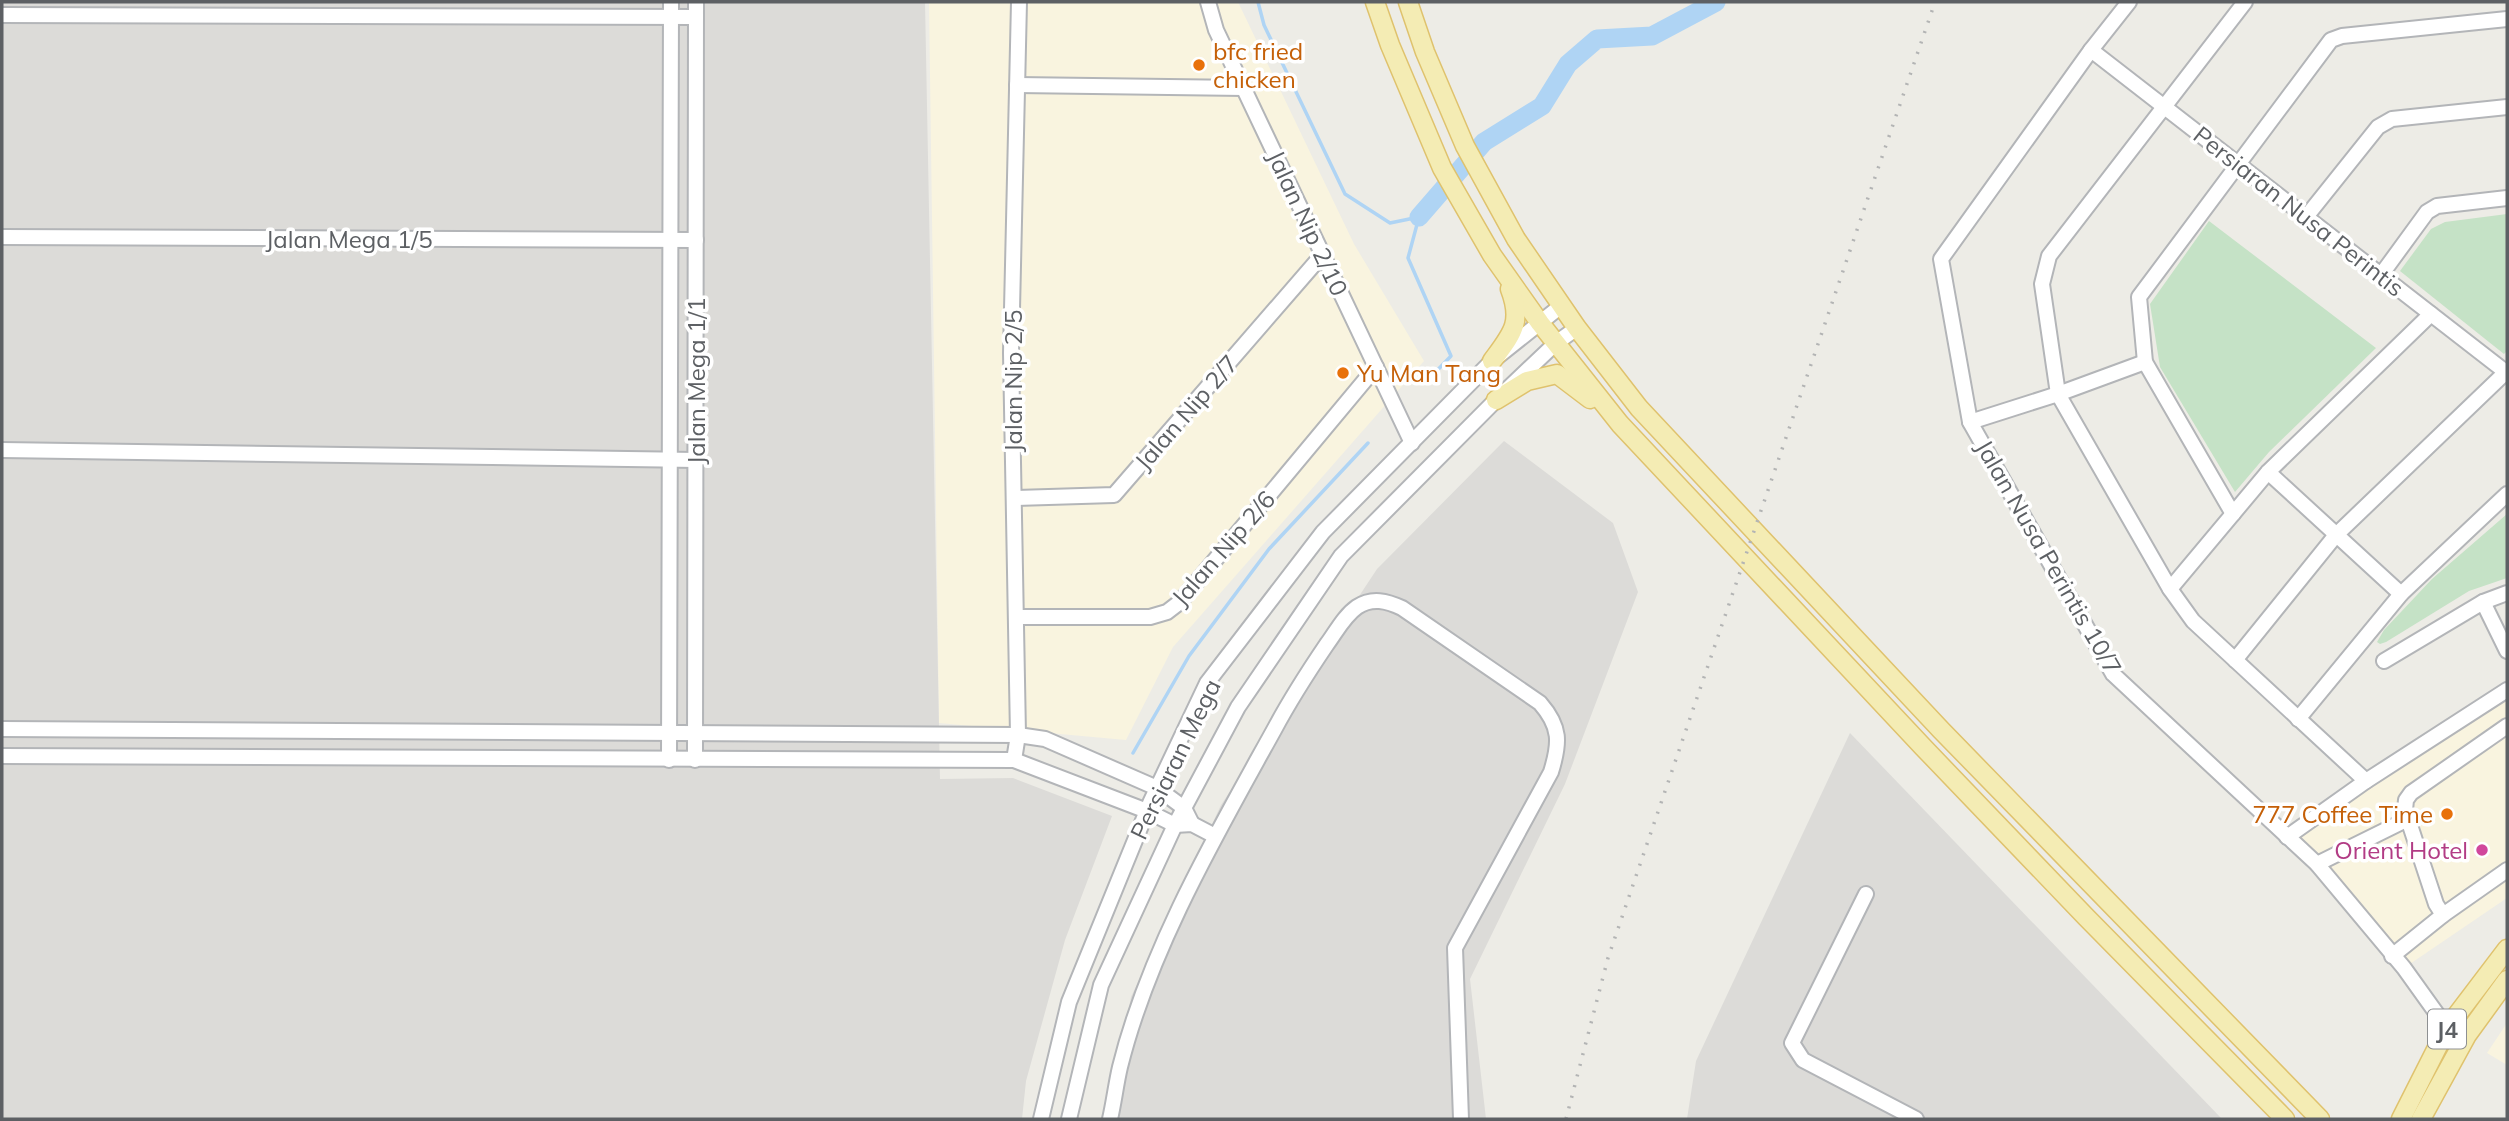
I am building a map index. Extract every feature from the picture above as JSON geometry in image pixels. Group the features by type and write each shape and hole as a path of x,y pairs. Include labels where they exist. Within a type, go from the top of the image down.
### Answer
{"main road":[{"path":"1375,2 1390,45 1442,168 1492,255 1517,309 1516,324 1511,335 1492,362"},
{"path":"1408,2 1425,52 1474,164 1517,239 1561,306 1639,408 2104,900 2320,1119"},
{"path":"1492,255 1540,323 1619,424 2086,917 2286,1119"},
{"path":"1496,400 1527,381 1557,374 1574,385 1619,424"},
{"name":"J4","path":"2400,1119 2447,1028 2507,949"},
{"name":"J4","path":"2421,1119 2467,1035 2507,980"}],"street":[{"path":"670,760 671,2"},
{"name":"Jalan Mega 1/1","path":"695,760 696,2"},
{"name":"Jalan Nip 2/5","path":"1014,760 1018,735 1012,353 1019,2"},
{"name":"Jalan Nip 2/10","path":"1209,2 1216,30 1412,443"},
{"name":"Jalan Nusa Perintis 10/7","path":"2129,2 2091,50 1941,259 1970,422 2113,674 2317,864 2447,1028"},
{"path":"2245,2 2049,256 2042,284 2058,394 2170,589 2193,621 2365,781"},
{"path":"2,15 696,18"},
{"path":"2233,514 2145,362 2139,297 2331,40 2342,36 2507,19"},
{"name":"Persiaran Nusa Perintis","path":"2091,50 2507,372"},
{"path":"1017,85 1244,88"},
{"path":"2306,217 2378,127 2392,118 2507,107"},
{"path":"2381,275 2427,212 2437,206 2507,198"},
{"name":"Jalan Mega 1/5","path":"2,237 696,240"},
{"name":"Jalan Nip 2/7","path":"1014,498 1114,495 1323,254"},
{"name":"Persiaran Mega","path":"1041,1119 1069,1002 1147,811 1207,684 1323,532 1492,362 1561,306"},
{"path":"2170,589 2267,472 2431,314"},
{"name":"Persiaran Mega","path":"1069,1119 1101,985 1175,825 1237,707 1340,556 1496,400 1556,343 1577,328"},
{"path":"1970,422 2145,362"},
{"name":"Jalan Nip 2/6","path":"1016,617 1150,617 1167,612 1180,602 1376,367"},
{"path":"2235,660 2336,535 2507,372"},
{"path":"2,450 696,460"},
{"path":"2267,472 2401,594"},
{"path":"2298,719 2401,594 2507,494"},
{"path":"2384,661 2483,602 2507,593"},
{"path":"1110,1119 1120,1067 1133,1025 1166,938 1215,836 1295,691 1342,623 1356,608 1378,600 1402,608 1540,703 1549,714 1557,733 1558,748 1551,772 1455,948 1461,1119"},
{"path":"2483,602 2507,651"},
{"path":"2287,837 2365,781 2507,690"},
{"path":"2442,915 2406,815 2406,800 2411,793 2507,726"},
{"path":"2,730 1018,735 1045,740 1157,788 1184,808 1192,824"},
{"path":"2,756 1014,760 1147,811 1175,825 1192,824 1215,836"},
{"path":"2317,864 2406,815"},
{"path":"2392,956 2442,915 2507,870"},
{"path":"1866,894 1792,1043 1803,1060 1916,1119"}],"shaded area":[{"path":"2,2 925,2 940,779 1013,778 1112,816 1065,940 1026,1081 1022,1119 2,1119"},
{"path":"929,2 1238,2 1354,244 1424,361 1173,647 1126,740 939,723"},
{"path":"1504,441 1613,523 1638,592 1565,784 1470,979 1486,1119 1108,1119 1131,997 1221,805 1377,569"},
{"path":"2507,696 2507,898 2404,968 2291,842"},
{"path":"1850,733 2222,1119 1687,1119 1696,1061"},
{"path":"2507,1023 2507,1065 2487,1053"}],"green space":[{"path":"2507,214 2507,351 2504,354 2400,271 2431,229 2445,222"},
{"path":"2209,221 2376,348 2269,452 2235,492 2160,367 2150,304"},
{"path":"2507,514 2507,578 2469,591 2386,642 2377,642 2384,630 2432,579"}],"waterway":[{"path":"1258,2 1264,25 1345,194 1390,223 1419,217 1408,258 1451,356 1426,382"},
{"path":"1419,217 1484,142 1542,106 1568,64 1597,39 1652,36 1716,2"},
{"path":"1133,753 1189,656 1269,549 1368,443"}],"railway":[{"path":"1566,1119 1608,958 1935,2"}],"place":[{"name":"bfc fried chicken","path":"1199,65"},
{"name":"Yu Man Tang","path":"1343,373"},
{"name":"777 Coffee Time","path":"2447,814"},
{"name":"Orient Hotel","path":"2482,850"}]}
